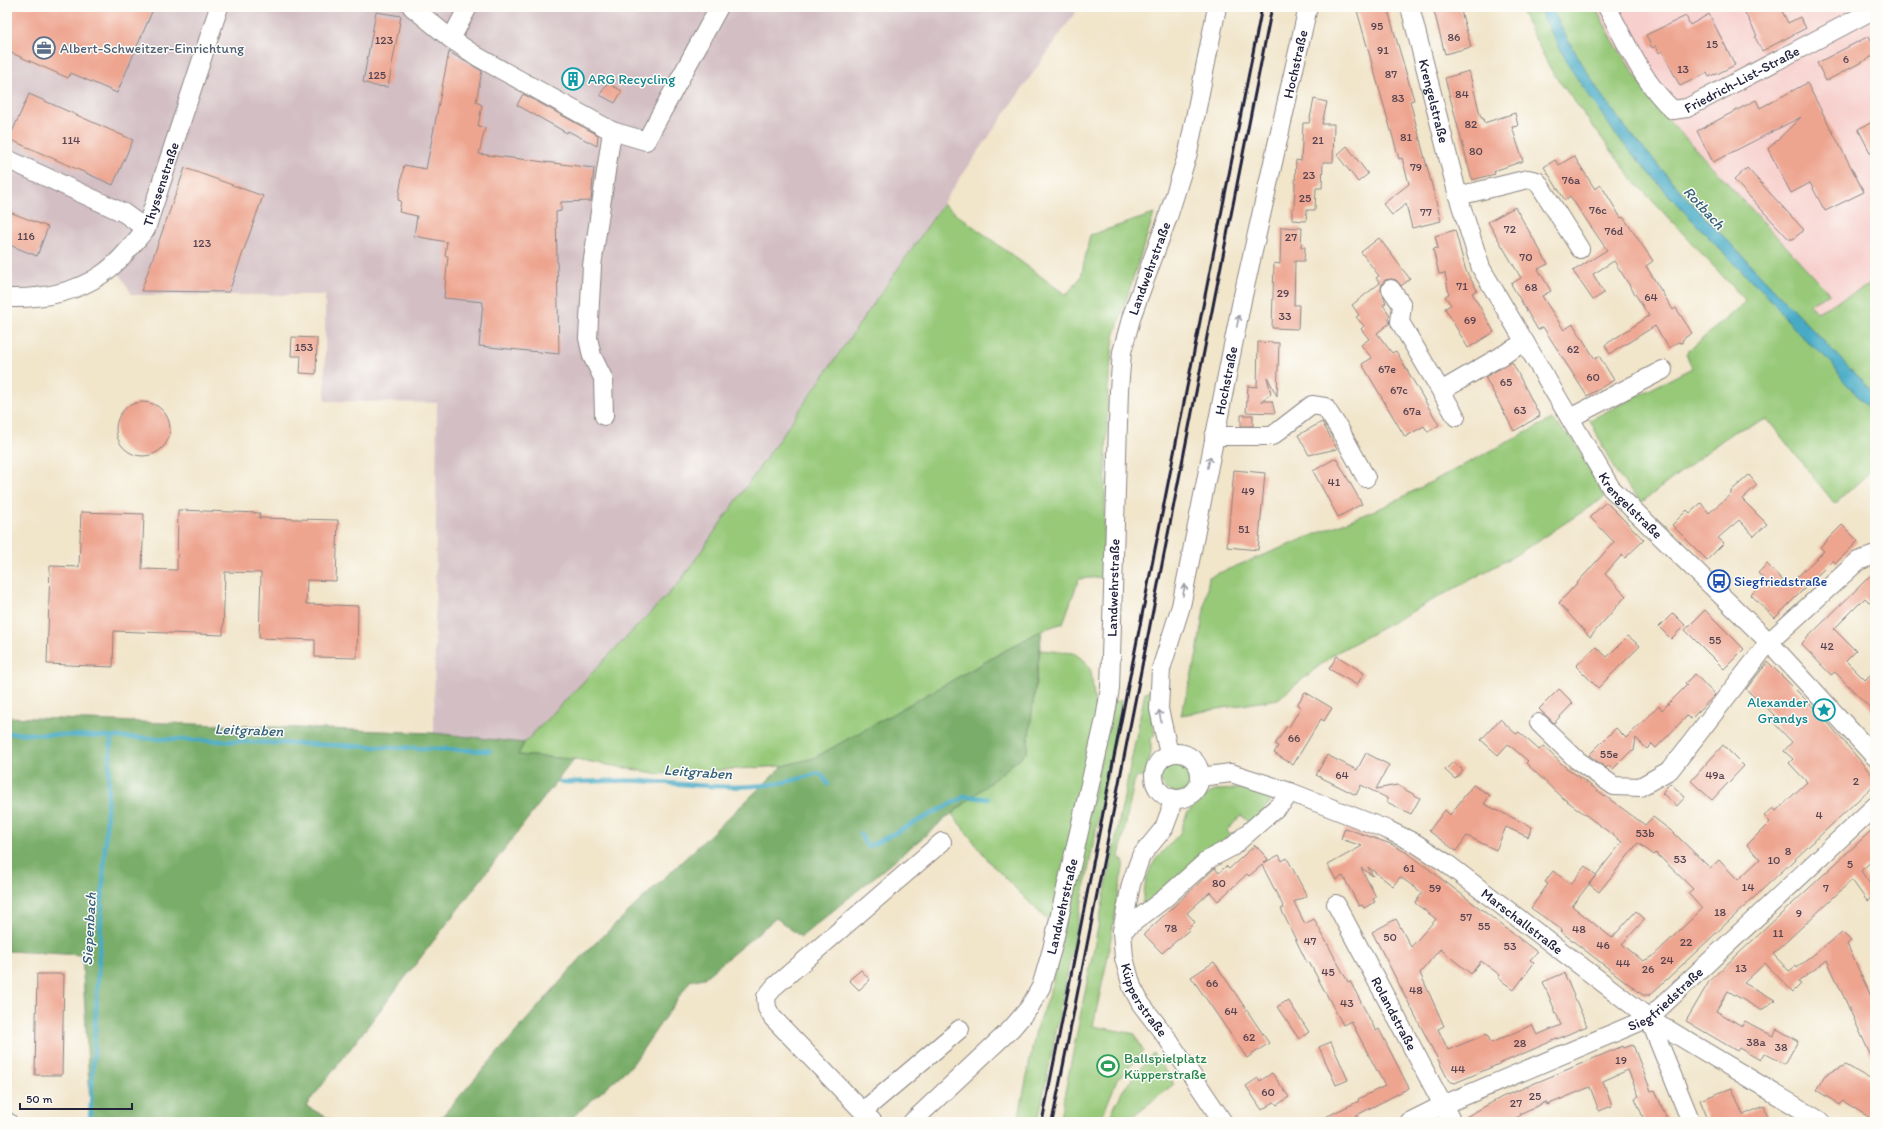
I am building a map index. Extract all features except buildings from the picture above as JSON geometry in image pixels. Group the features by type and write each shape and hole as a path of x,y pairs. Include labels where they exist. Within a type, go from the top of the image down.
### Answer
{"street":[{"name":"Thyssenstraße","path":"7,298 38,297 66,291 86,284 102,275 121,258 146,229 219,7"},
{"path":"412,7 451,39 478,58 612,131 646,141 720,7"},
{"path":"451,39 468,7"},
{"name":"Landwehrstraße","path":"912,1122 1012,1028 1029,1008 1041,987 1052,949 1105,718 1110,689 1119,390 1122,352 1137,302 1168,216 1188,153 1218,7"},
{"name":"Hochstraße","path":"1169,754 1159,709 1161,669 1181,606 1244,292 1308,7"},
{"name":"Krengelstraße","path":"1410,7 1458,196 1481,268 1611,488 1769,642 1875,757"},
{"name":"Friedrich-List-Straße","path":"1607,7 1637,62 1660,98 1673,110 1687,108 1875,9"},
{"path":"604,416 603,378 592,356 588,338 592,266 612,131"},
{"path":"7,159 124,213 146,229"},
{"path":"1458,196 1528,179 1537,181 1580,249"},
{"path":"1390,289 1402,304 1400,322 1456,417"},
{"path":"1441,391 1525,342"},
{"path":"1570,418 1663,370"},
{"path":"1214,436 1272,436 1312,405 1325,407 1340,430 1366,478"},
{"path":"1539,723 1577,760 1614,786 1640,787 1670,770 1769,642 1858,561 1875,554"},
{"path":"1177,753 1186,755 1194,760 1200,777 1197,786 1192,793 1185,797 1172,798 1160,791 1155,784 1154,775 1156,766 1161,759 1169,754 1177,753"},
{"name":"Marschallstraße","path":"1200,777 1231,773 1290,792 1388,830 1415,843 1446,863 1649,1018 1822,1122"},
{"path":"1122,931 1164,899 1209,859 1232,847 1284,801 1290,792"},
{"name":"Küpperstraße","path":"1172,798 1170,812 1164,828 1141,856 1132,884 1122,931 1125,964 1132,987 1223,1122"},
{"name":"Siegfriedstraße","path":"1409,1122 1443,1105 1649,1018 1875,806"},
{"path":"942,842 775,986 766,997 767,1008 772,1016 868,1116 960,1029"},
{"name":"Rolandstraße","path":"1336,904 1452,1122"},
{"path":"1649,1018 1691,1122"}],"shaded area":[{"path":"7,7 1079,7 679,583 524,743 434,733 437,403 325,401 325,295 132,295 113,262 85,280 7,293"},
{"path":"1595,7 1875,7 1875,282 1817,312 1809,304 1830,293 1668,119 1639,81 1615,44"}],"green space":[{"path":"1519,7 1595,7 1615,44 1639,81 1668,119 1830,294 1810,304 1817,312 1875,282 1875,467 1835,504 1767,419 1733,432 1642,502 1616,473 1590,420 1692,368 1686,353 1746,301 1633,180 1551,70"},
{"path":"943,204 1066,295 1081,277 1090,235 1154,214 1114,337 1108,389 1103,577 1079,579 1063,623 1042,630 814,758 783,766 660,774 574,759 518,755 524,743 679,583"},
{"path":"1552,419 1574,441 1605,497 1516,555 1334,654 1278,699 1181,715 1197,654 1209,577 1385,506"},
{"path":"1042,630 1027,752 801,937 776,918 704,978 690,981 632,1065 567,1122 437,1122 587,951 783,766 814,758"},
{"path":"1040,650 1074,653 1085,661 1091,671 1097,724 1051,924 992,865 952,814 1027,752"},
{"path":"1151,690 1152,720 1155,735 1151,739 1151,753 1144,777 1135,778 1119,857 1124,862 1107,961 1093,1026 1135,1034 1143,1051 1117,1080 1100,1122 1059,1122 1145,692"},
{"path":"1122,700 1038,1122 1018,1122 1036,1029 1050,991 1113,703"},
{"path":"7,717 434,733 524,743 518,755 574,759 306,1106 335,1122 91,1122 82,955 7,951"},
{"path":"1177,759 1189,764 1194,776 1189,788 1177,793 1165,788 1160,776 1165,764"},
{"path":"1249,788 1274,798 1251,824 1241,815 1227,831 1234,839 1142,905 1146,880 1151,867 1156,859 1180,833 1187,813 1210,793 1218,790"},
{"path":"1153,1053 1174,1084 1125,1122 1107,1122 1123,1090"}],"water":[{"path":"1538,7 1551,7 1568,40 1600,93 1625,127 1684,195 1875,395 1875,415 1843,380 1831,362 1799,334 1764,292 1738,268 1674,201 1616,135 1572,71"}],"waterway":[{"name":"Leitgraben","path":"7,733 490,751"},
{"name":"Siepenbach","path":"90,1122 111,737"},
{"name":"Leitgraben","path":"560,782 633,781 731,787 774,784 796,780 818,773 822,775 828,784"},
{"name":"Leitgraben","path":"860,834 868,847 966,796 988,799"}],"railway":[{"path":"1042,1122 1262,7"},
{"path":"1052,1122 1272,7"}],"place":[{"name":"Albert-Schweitzer-Einrichtung","path":"44,48"},
{"name":"ARG Recycling","path":"573,79"},
{"name":"Siegfriedstraße","path":"1719,581"},
{"name":"Alexander Grandys","path":"1824,710"},
{"name":"Ballspielplatz Küpperstraße","path":"1108,1066"}],"water label":[{"name":"Rotbach","path":"1704,208"}]}
